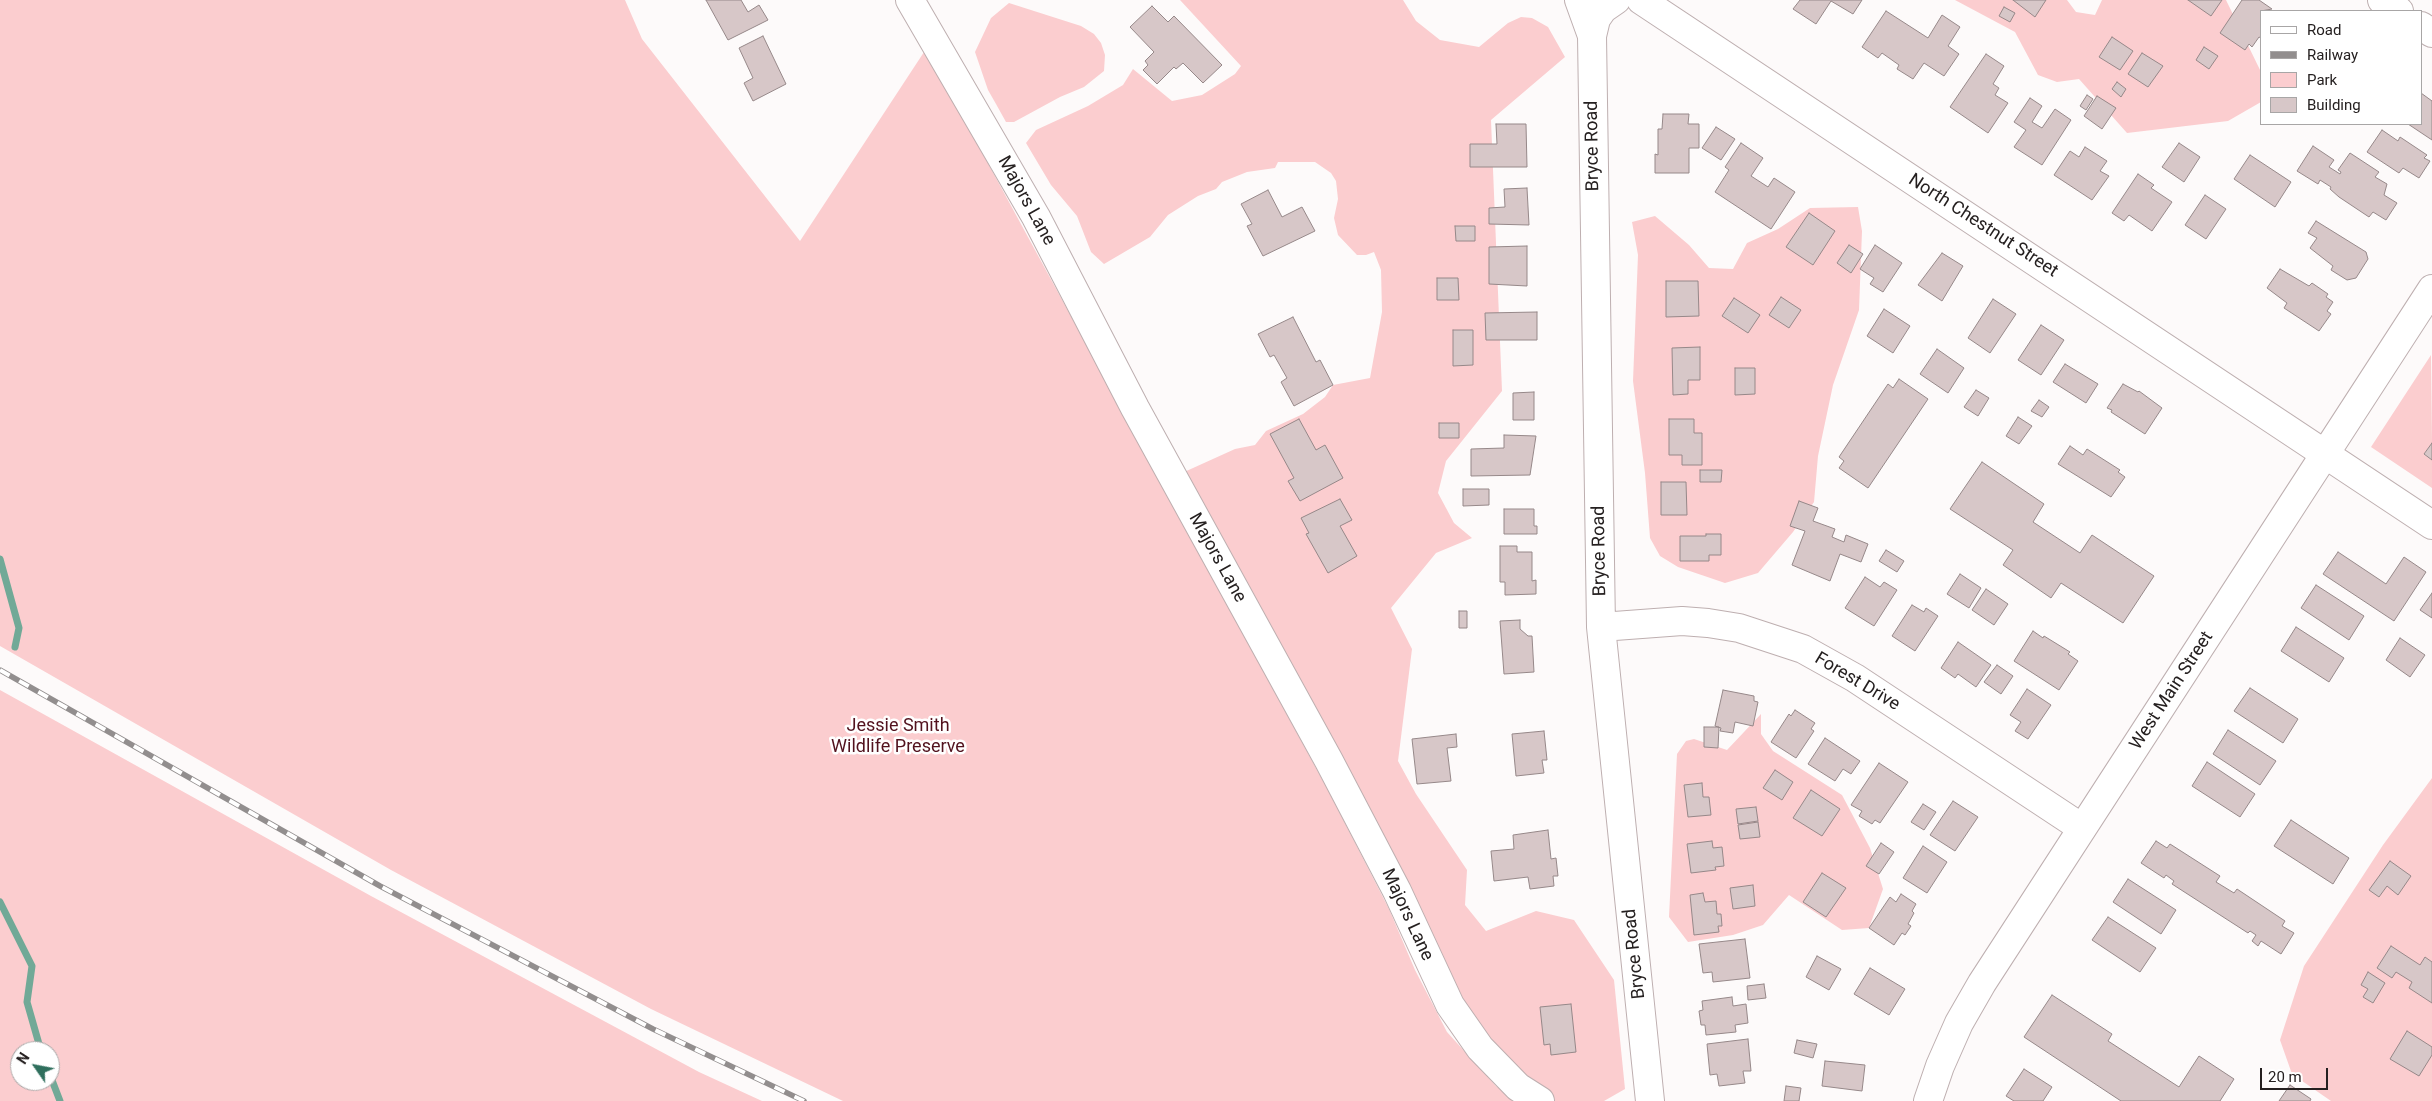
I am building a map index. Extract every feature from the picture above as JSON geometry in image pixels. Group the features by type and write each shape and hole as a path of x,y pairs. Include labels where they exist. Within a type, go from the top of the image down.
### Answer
{"street":[{"name":"Majors Lane","path":"910,0 1036,217 1135,408 1329,761 1397,891 1450,1005 1480,1048 1518,1087 1540,1101"},
{"name":"Bryce Road","path":"1579,0 1592,36 1602,627 1650,1101"},
{"path":"1592,36 1596,20 1603,9 1616,0"},
{"name":"North Chestnut Street","path":"1641,0 2432,525"},
{"path":"2382,0 2397,10"},
{"name":"West Main Street","path":"1928,1101 1940,1066 1971,1000 2432,289"},
{"name":"Forest Drive","path":"1602,627 1682,621 1739,628 1803,649 1855,678 2082,828"}],"green space":[{"name":"Jessie Smith Wildlife Preserve","path":"0,0 625,0 642,39 800,241 926,49 1329,792 1389,909 1415,970 1447,1032 1496,1086 1517,1101 843,1101 651,1009 391,870 0,646"},
{"path":"1180,0 1403,0 1416,21 1440,40 1479,47 1508,23 1521,17 1532,18 1548,27 1565,57 1491,120 1502,391 1446,461 1438,493 1454,523 1472,538 1436,553 1391,608 1412,649 1398,761 1416,794 1467,870 1465,905 1486,931 1536,911 1574,920 1614,980 1625,1089 1604,1101 1555,1101 1525,1079 1485,1040 1457,997 1182,473 1235,449 1255,445 1266,431 1303,414 1325,397 1333,385 1370,378 1382,312 1381,270 1374,252 1366,255 1357,255 1338,235 1334,218 1338,199 1336,181 1331,173 1315,162 1278,162 1275,168 1247,172 1222,182 1216,189 1198,196 1168,215 1150,237 1104,264 1091,252 1077,216 1051,185 1026,143 1036,130 1088,106 1123,85 1133,69 1172,101 1202,95 1235,74 1241,66"},
{"path":"1955,0 2067,0 2076,12 2095,15 2102,0 2226,0 2260,70 2260,103 2228,121 2127,133 2079,79 2057,82 2038,75 2015,32"},
{"path":"1009,3 1081,26 1094,34 1101,43 1105,55 1104,71 1084,87 1060,97 1014,122 1006,122 988,90 975,52 991,18"},
{"path":"1858,207 1862,231 1859,310 1833,385 1818,456 1814,502 1793,532 1758,573 1725,583 1678,567 1660,556 1650,538 1645,473 1633,381 1638,255 1632,222 1655,216 1689,245 1709,268 1733,269 1747,243 1778,229 1810,208"},
{"path":"2431,355 2432,443 2424,454 2432,460 2432,488 2371,447"},
{"path":"0,690 371,896 699,1072 762,1101 0,1101"},
{"path":"1761,714 1761,734 1773,751 1842,795 1870,848 1883,889 1869,928 1842,930 1789,895 1763,925 1733,935 1688,942 1669,917 1677,754 1686,741 1694,739 1727,750"},
{"path":"2432,778 2432,1101 2331,1101 2292,1074 2280,1040 2304,966 2383,845"}],"building":[{"path":"706,0 741,0 748,12 759,5 768,20 728,40"},
{"path":"1800,0 1862,0 1853,14 1831,1 1816,24 1793,9"},
{"path":"2013,0 2046,0 2035,17"},
{"path":"2188,0 2222,0 2211,16"},
{"path":"2242,0 2259,0 2272,9 2260,10 2260,38 2252,47 2249,44 2245,50 2220,33"},
{"path":"1152,6 1168,22 1174,16 1222,65 1203,83 1183,63 1176,69 1174,67 1157,84 1143,70 1148,65 1145,61 1154,52 1130,27"},
{"path":"2004,7 2015,13 2010,22 1999,16"},
{"path":"1886,11 1928,38 1942,15 1960,27 1948,46 1959,54 1944,76 1924,63 1913,79 1897,69 1899,65 1882,53 1878,58 1862,47"},
{"path":"763,36 786,84 753,101 744,83 753,78 739,48"},
{"path":"2112,37 2133,51 2120,70 2099,57"},
{"path":"2204,47 2218,56 2209,69 2196,60"},
{"path":"2142,53 2163,66 2148,87 2128,74"},
{"path":"1986,54 2004,66 1993,84 1999,88 1995,95 2008,103 1988,133 1950,107"},
{"path":"2117,82 2126,89 2121,97 2112,89"},
{"path":"2422,94 2432,101 2432,140 2410,125 2422,125"},
{"path":"2087,95 2093,99 2086,110 2080,106"},
{"path":"2097,96 2116,108 2102,129 2084,116"},
{"path":"2030,98 2042,106 2032,122 2042,128 2055,109 2071,120 2042,165 2014,147 2026,130 2014,122"},
{"path":"1663,114 1689,114 1688,124 1699,124 1699,148 1689,148 1689,173 1655,173 1655,154 1658,155 1658,129 1662,129"},
{"path":"1496,124 1526,124 1527,167 1470,167 1470,144 1497,144"},
{"path":"1716,127 1735,139 1721,160 1702,148"},
{"path":"2382,130 2398,141 2400,137 2427,155 2424,158 2430,161 2419,178 2403,168 2399,173 2367,152"},
{"path":"1741,143 1763,158 1751,176 1768,187 1774,178 1795,192 1771,229 1715,192 1729,170 1725,167"},
{"path":"2179,143 2200,157 2184,182 2162,167"},
{"path":"2313,146 2334,160 2329,167 2340,174 2341,172 2338,170 2350,153 2379,172 2375,177 2387,184 2384,195 2397,203 2386,220 2373,212 2369,217 2339,197 2330,189 2331,187 2320,180 2318,184 2297,171"},
{"path":"2085,147 2107,161 2100,171 2109,176 2092,200 2054,175 2070,151 2079,157"},
{"path":"2250,155 2291,182 2275,207 2234,179"},
{"path":"2138,174 2154,185 2151,188 2172,202 2152,231 2129,215 2124,221 2112,213"},
{"path":"1527,188 1529,225 1489,224 1489,208 1505,207 1504,189"},
{"path":"1268,190 1282,217 1302,207 1315,231 1263,256 1247,226 1252,224 1241,204"},
{"path":"2205,195 2226,209 2206,239 2185,225"},
{"path":"1809,213 1835,231 1813,265 1786,247"},
{"path":"2316,221 2366,252 2368,259 2356,278 2347,280 2331,270 2333,266 2310,248 2317,238 2308,233"},
{"path":"1455,226 1475,226 1475,241 1456,241"},
{"path":"1849,245 1863,254 1851,273 1837,263"},
{"path":"1875,245 1902,263 1883,292 1870,284 1874,278 1860,269"},
{"path":"1527,246 1527,286 1489,284 1489,247"},
{"path":"1942,253 1963,266 1942,301 1918,285"},
{"path":"2280,269 2309,286 2312,283 2328,294 2326,297 2333,302 2327,311 2331,314 2319,331 2284,308 2287,303 2267,288"},
{"path":"1437,278 1458,278 1459,300 1437,300"},
{"path":"1666,281 1698,281 1699,316 1666,317"},
{"path":"1781,297 1801,310 1789,328 1769,315"},
{"path":"1734,298 1760,315 1748,333 1722,316"},
{"path":"1993,299 2016,314 1990,353 1968,338"},
{"path":"1884,309 1910,326 1893,353 1867,336"},
{"path":"1537,312 1537,340 1486,340 1485,313"},
{"path":"1293,317 1316,362 1320,360 1333,385 1294,406 1281,382 1287,378 1274,355 1270,357 1258,334"},
{"path":"2041,325 2064,340 2041,375 2018,360"},
{"path":"1453,330 1473,330 1473,365 1453,366"},
{"path":"1700,347 1700,380 1688,380 1688,394 1673,395 1672,348"},
{"path":"1937,349 1964,368 1948,393 1920,374"},
{"path":"2065,364 2098,384 2086,403 2053,382"},
{"path":"1735,368 1755,368 1755,394 1735,395"},
{"path":"1899,379 1928,399 1868,488 1839,468 1844,461 1839,457 1888,384 1893,388"},
{"path":"2123,384 2139,391 2162,408 2145,434 2107,408"},
{"path":"1976,390 1989,398 1978,416 1964,407"},
{"path":"1534,392 1534,420 1513,420 1513,393"},
{"path":"2039,400 2049,407 2042,417 2031,411"},
{"path":"2018,417 2032,426 2019,444 2006,436"},
{"path":"1299,419 1316,450 1325,445 1343,478 1300,501 1288,481 1294,478 1270,434"},
{"path":"1669,419 1694,419 1694,433 1702,433 1702,465 1682,465 1682,455 1669,455"},
{"path":"1439,423 1459,423 1459,438 1439,438"},
{"path":"1504,435 1536,436 1530,475 1471,476 1471,449 1504,448"},
{"path":"2432,443 2432,460 2424,454"},
{"path":"2070,446 2083,455 2087,449 2120,470 2118,472 2125,477 2111,497 2058,464"},
{"path":"1982,462 2044,504 2033,522 2080,553 2092,535 2154,576 2123,623 2061,583 2051,598 2003,565 2013,550 1950,509"},
{"path":"1700,470 1722,470 1721,482 1700,482"},
{"path":"1661,482 1686,482 1687,515 1661,515"},
{"path":"1463,489 1489,489 1489,505 1463,506"},
{"path":"1340,499 1352,520 1340,526 1357,556 1328,573 1306,534 1309,533 1301,518"},
{"path":"1799,501 1818,508 1813,521 1835,529 1832,537 1844,542 1846,535 1868,544 1861,562 1840,554 1830,581 1792,565 1805,531 1790,526"},
{"path":"1504,509 1534,509 1534,526 1537,526 1537,534 1504,534"},
{"path":"1706,534 1721,534 1721,555 1709,555 1709,561 1680,561 1680,536 1706,536"},
{"path":"1500,546 1517,546 1517,552 1532,552 1532,581 1536,580 1536,594 1505,595 1505,582 1500,582"},
{"path":"1886,550 1904,561 1897,572 1879,561"},
{"path":"2338,552 2386,584 2404,557 2426,572 2394,621 2323,574"},
{"path":"1960,574 1981,588 1969,608 1947,594"},
{"path":"1865,577 1880,587 1884,582 1897,590 1874,626 1845,608"},
{"path":"2316,585 2364,616 2349,640 2301,608"},
{"path":"1986,589 2008,604 1994,625 1972,610"},
{"path":"2432,593 2432,618 2420,610"},
{"path":"1912,605 1924,612 1926,608 1938,616 1915,651 1892,636"},
{"path":"1459,611 1467,611 1467,628 1459,628"},
{"path":"1520,620 1520,629 1528,636 1532,636 1534,672 1504,674 1500,621"},
{"path":"2296,627 2344,658 2329,682 2281,651"},
{"path":"2033,631 2070,652 2068,654 2078,661 2059,690 2014,661"},
{"path":"2400,638 2425,655 2410,677 2386,660"},
{"path":"1958,642 1991,665 1976,687 1958,674 1955,678 1941,668"},
{"path":"1997,665 2013,676 2001,694 1984,682"},
{"path":"2250,688 2298,719 2283,743 2234,711"},
{"path":"2027,689 2051,705 2028,739 2015,731 2021,722 2010,715"},
{"path":"1723,690 1754,696 1754,701 1758,702 1753,726 1735,722 1733,733 1720,731 1721,728 1715,726"},
{"path":"1795,710 1815,723 1811,729 1814,731 1796,758 1771,742 1789,714 1791,716"},
{"path":"1704,727 1719,727 1718,748 1704,747"},
{"path":"2228,730 2276,761 2260,785 2213,754"},
{"path":"1544,731 1547,760 1542,760 1544,773 1516,776 1512,734"},
{"path":"1456,734 1457,747 1447,748 1451,781 1417,784 1412,739"},
{"path":"1825,738 1860,761 1851,774 1843,769 1835,781 1808,764"},
{"path":"2207,762 2255,794 2240,817 2192,786"},
{"path":"1879,763 1908,782 1880,823 1875,820 1872,824 1859,816 1862,811 1851,805"},
{"path":"1775,770 1793,782 1782,800 1763,788"},
{"path":"1702,783 1703,797 1709,797 1711,815 1688,817 1684,785"},
{"path":"1811,790 1840,809 1822,836 1793,818"},
{"path":"1953,801 1978,817 1955,851 1930,835"},
{"path":"1923,804 1936,812 1924,830 1911,822"},
{"path":"1756,807 1758,821 1738,824 1736,809"},
{"path":"2291,820 2349,858 2333,884 2274,846"},
{"path":"1758,822 1760,837 1740,839 1738,825"},
{"path":"1548,830 1551,859 1556,858 1558,876 1553,876 1554,886 1530,889 1528,877 1494,881 1491,851 1514,849 1513,835"},
{"path":"1712,841 1713,848 1722,847 1724,866 1715,867 1716,870 1691,873 1687,844"},
{"path":"2156,841 2167,848 2170,844 2220,876 2216,882 2234,893 2237,889 2285,921 2282,926 2294,933 2281,954 2261,941 2258,946 2252,941 2256,935 2250,931 2248,933 2172,884 2174,881 2166,875 2164,878 2141,863"},
{"path":"1881,843 1894,852 1879,874 1866,866"},
{"path":"1923,846 1947,862 1927,893 1903,878"},
{"path":"2390,861 2411,876 2398,895 2387,886 2379,897 2369,890"},
{"path":"1822,873 1846,888 1826,917 1803,902"},
{"path":"2128,879 2176,910 2161,934 2113,902"},
{"path":"1753,885 1755,906 1733,909 1730,888"},
{"path":"1703,893 1705,902 1716,901 1717,914 1721,914 1722,926 1718,926 1719,932 1694,935 1690,895"},
{"path":"1901,894 1916,904 1908,924 1911,926 1905,935 1902,933 1894,945 1869,928 1890,897 1896,902"},
{"path":"2108,917 2156,948 2140,972 2092,940"},
{"path":"1745,939 1750,978 1713,982 1712,972 1703,973 1699,944"},
{"path":"2391,946 2420,965 2425,957 2432,962 2432,1003 2409,988 2412,982 2396,972 2392,978 2377,968"},
{"path":"1817,956 1841,969 1829,990 1806,977"},
{"path":"1870,968 1905,989 1889,1015 1854,994"},
{"path":"2368,972 2385,983 2373,1003 2363,997 2368,989 2361,985"},
{"path":"1764,984 1766,998 1748,1000 1747,986"},
{"path":"2052,995 2112,1034 2108,1041 2179,1087 2199,1056 2234,1079 2220,1101 2121,1101 2024,1037"},
{"path":"1732,997 1733,1006 1746,1004 1748,1023 1735,1025 1736,1032 1706,1035 1705,1025 1701,1025 1699,1011 1703,1010 1702,1001"},
{"path":"1571,1004 1576,1052 1551,1055 1550,1044 1544,1045 1540,1007"},
{"path":"2407,1031 2432,1047 2432,1055 2419,1076 2390,1059"},
{"path":"1748,1039 1751,1071 1743,1071 1745,1083 1719,1086 1717,1074 1710,1075 1707,1044"},
{"path":"1797,1040 1817,1044 1813,1058 1794,1053"},
{"path":"1825,1061 1865,1065 1862,1091 1822,1086"},
{"path":"2024,1069 2052,1087 2043,1101 2014,1101 2006,1096"},
{"path":"2290,1085 2311,1099 2310,1101 2279,1101"},
{"path":"1786,1086 1801,1088 1799,1101 1784,1101"}],"waterway":[{"path":"0,559 19,628 15,647"},
{"path":"0,902 32,966 27,1002 38,1041"},
{"path":"56,1091 60,1101"}],"railway":[{"path":"0,670 380,886 653,1029 804,1101"}]}
